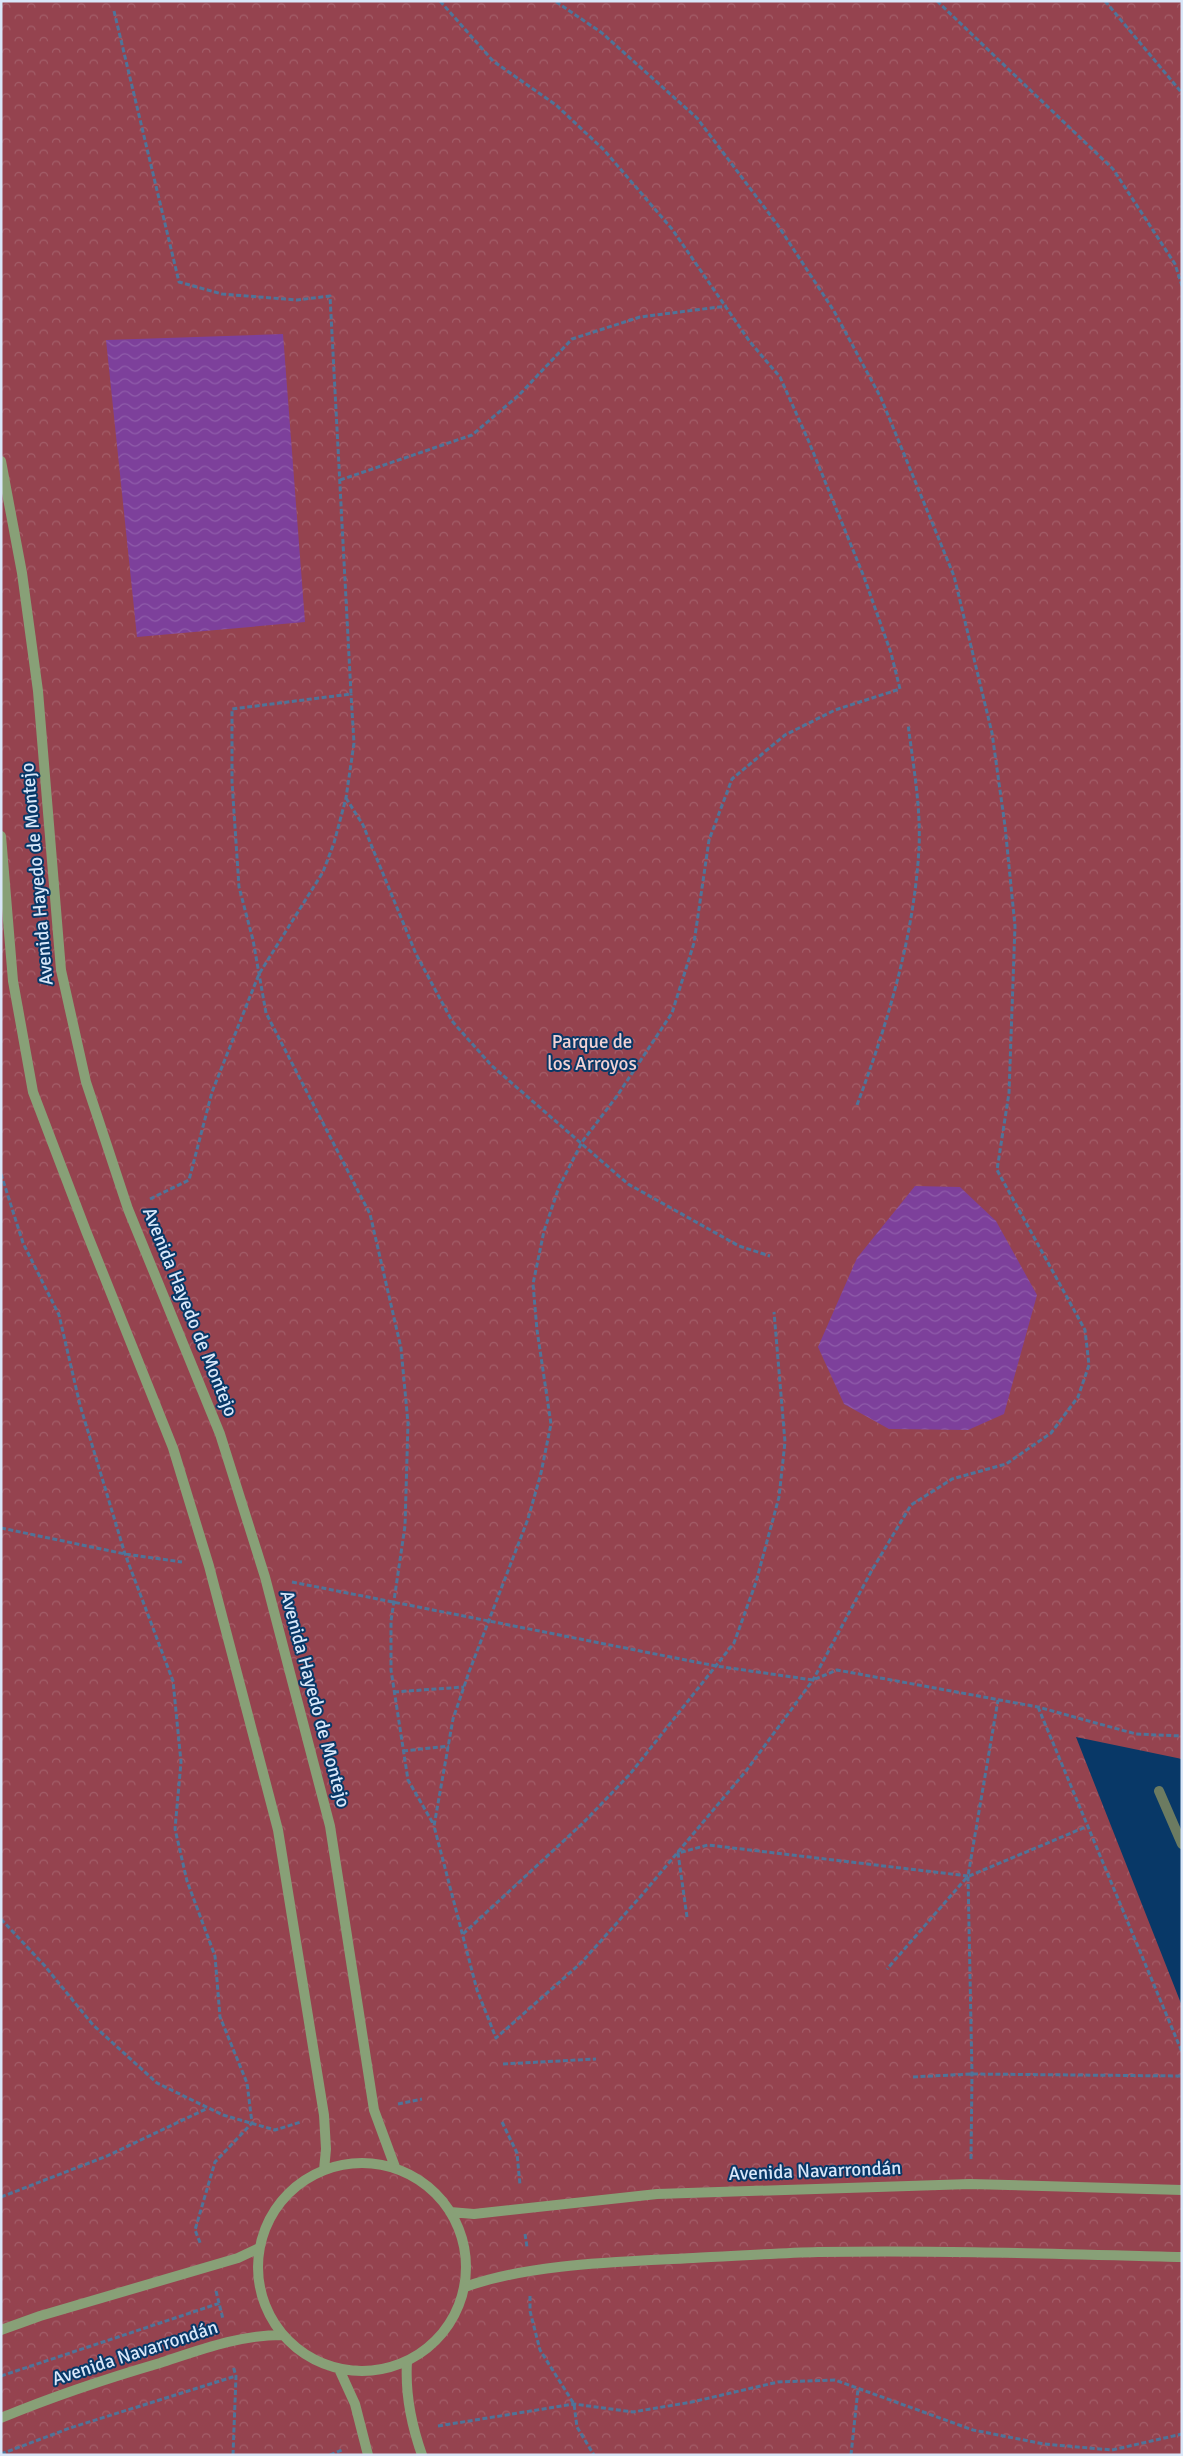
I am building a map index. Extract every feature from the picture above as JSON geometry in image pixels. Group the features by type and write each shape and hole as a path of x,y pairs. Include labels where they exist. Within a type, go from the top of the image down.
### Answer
{"street":[{"name":"Avenida Hayedo de Montejo","path":"1,462 22,573 38,691 61,970 86,1082 128,1209 220,1434 265,1577 330,1826 374,2110 394,2167"},
{"path":"1,836 14,980 33,1092 172,1448 209,1566 278,1830 324,2115 326,2149 324,2170"},
{"path":"359,2162 394,2167 419,2178 439,2195 450,2212 466,2251 465,2287 457,2310 444,2331 427,2349 407,2362 373,2372 339,2369 305,2354 282,2335 269,2316 261,2294 258,2271 259,2248 271,2215 294,2188 324,2170 359,2162"},
{"name":"Avenida Navarrondán","path":"450,2212 474,2214 657,2194 970,2184 1182,2190"},
{"path":"1,2330 49,2313 238,2258 259,2248"},
{"path":"465,2287 490,2278 530,2271 657,2260 807,2252 965,2252 1182,2257"},
{"name":"Avenida Navarrondán","path":"1,2418 60,2394 227,2342 256,2335 282,2335"},
{"path":"407,2362 406,2389 413,2430 422,2455"},
{"path":"339,2369 355,2404 368,2455"}],"lane":[{"path":"1159,1791 1182,1844"}],"path":[{"path":"434,1826 453,1719 488,1621 528,1519 542,1473 551,1424 537,1330 534,1284 544,1231 559,1187 582,1142 617,1096 672,1013 694,943 709,840 732,779 785,734 835,710 900,689 891,654 864,577 780,378 750,342 727,306 672,229 604,150 556,105 493,61 440,1"},
{"path":"350,694 232,709 232,782 239,887 266,1013 370,1214 401,1348 408,1422 405,1526 391,1621 390,1670 408,1780 434,1826 477,1990 496,2038 582,1963 678,1853 746,1771 813,1680 872,1570 911,1505 952,1479 1006,1464 1051,1433 1078,1397 1089,1365 1085,1330 998,1170 1009,1093 1015,926 1005,826 992,733 954,576 881,398 834,311 777,224 696,118 602,33 555,1"},
{"path":"938,1 1113,169 1175,264 1182,286"},
{"path":"1106,1 1182,92"},
{"path":"114,11 179,282 222,294 297,300 330,296 354,743 346,798 334,843 323,872 259,974 212,1092 189,1180 128,1209"},
{"path":"340,480 472,435 519,395 572,339 640,318 727,306"},
{"path":"857,1105 888,1017 907,948 919,848 916,790 908,724"},
{"path":"346,798 363,825 416,954 452,1021 490,1065 582,1142 628,1184 739,1246 770,1256"},
{"path":"1,1174 23,1242 59,1315 80,1405 125,1554 173,1681 181,1762 174,1829 187,1881 215,1956 220,2017 247,2083 252,2123"},
{"path":"462,1934 584,1822 617,1788 734,1643 756,1582 779,1498 785,1442 774,1312"},
{"path":"1,1528 125,1554 209,1566"},
{"path":"265,1577 716,1666 813,1680 837,1670 1038,1707 1136,1734 1182,1736"},
{"path":"394,1692 464,1687"},
{"path":"970,2184 972,2074 968,1876 998,1700"},
{"path":"1038,1707 1182,2052"},
{"path":"402,1751 449,1746"},
{"path":"887,1969 968,1876 1088,1826"},
{"path":"678,1853 708,1844 968,1876"},
{"path":"678,1853 687,1917"},
{"path":"1,1919 44,1965 93,2025 157,2083 206,2109 106,2156 1,2197"},
{"path":"503,2064 596,2059"},
{"path":"913,2077 972,2074 1182,2076"},
{"path":"1,2376 220,2303"},
{"path":"1,2454 70,2428 236,2376"},
{"path":"413,2430 574,2404 633,2412 692,2402 778,2382 835,2380 973,2430 1044,2444 1112,2450 1182,2434"},
{"path":"851,2455 858,2389"},
{"path":"330,2455 364,2441"}],"green space":[{"name":"Parque de los Arroyos","path":"1,1 1182,1 1182,1759 1076,1737 1182,2006 1182,2455 1,2455"}],"water":[{"path":"283,334 305,622 137,637 106,340"},
{"path":"915,1186 960,1187 996,1221 1037,1295 1004,1414 968,1430 889,1429 844,1404 818,1347 857,1258"}]}
